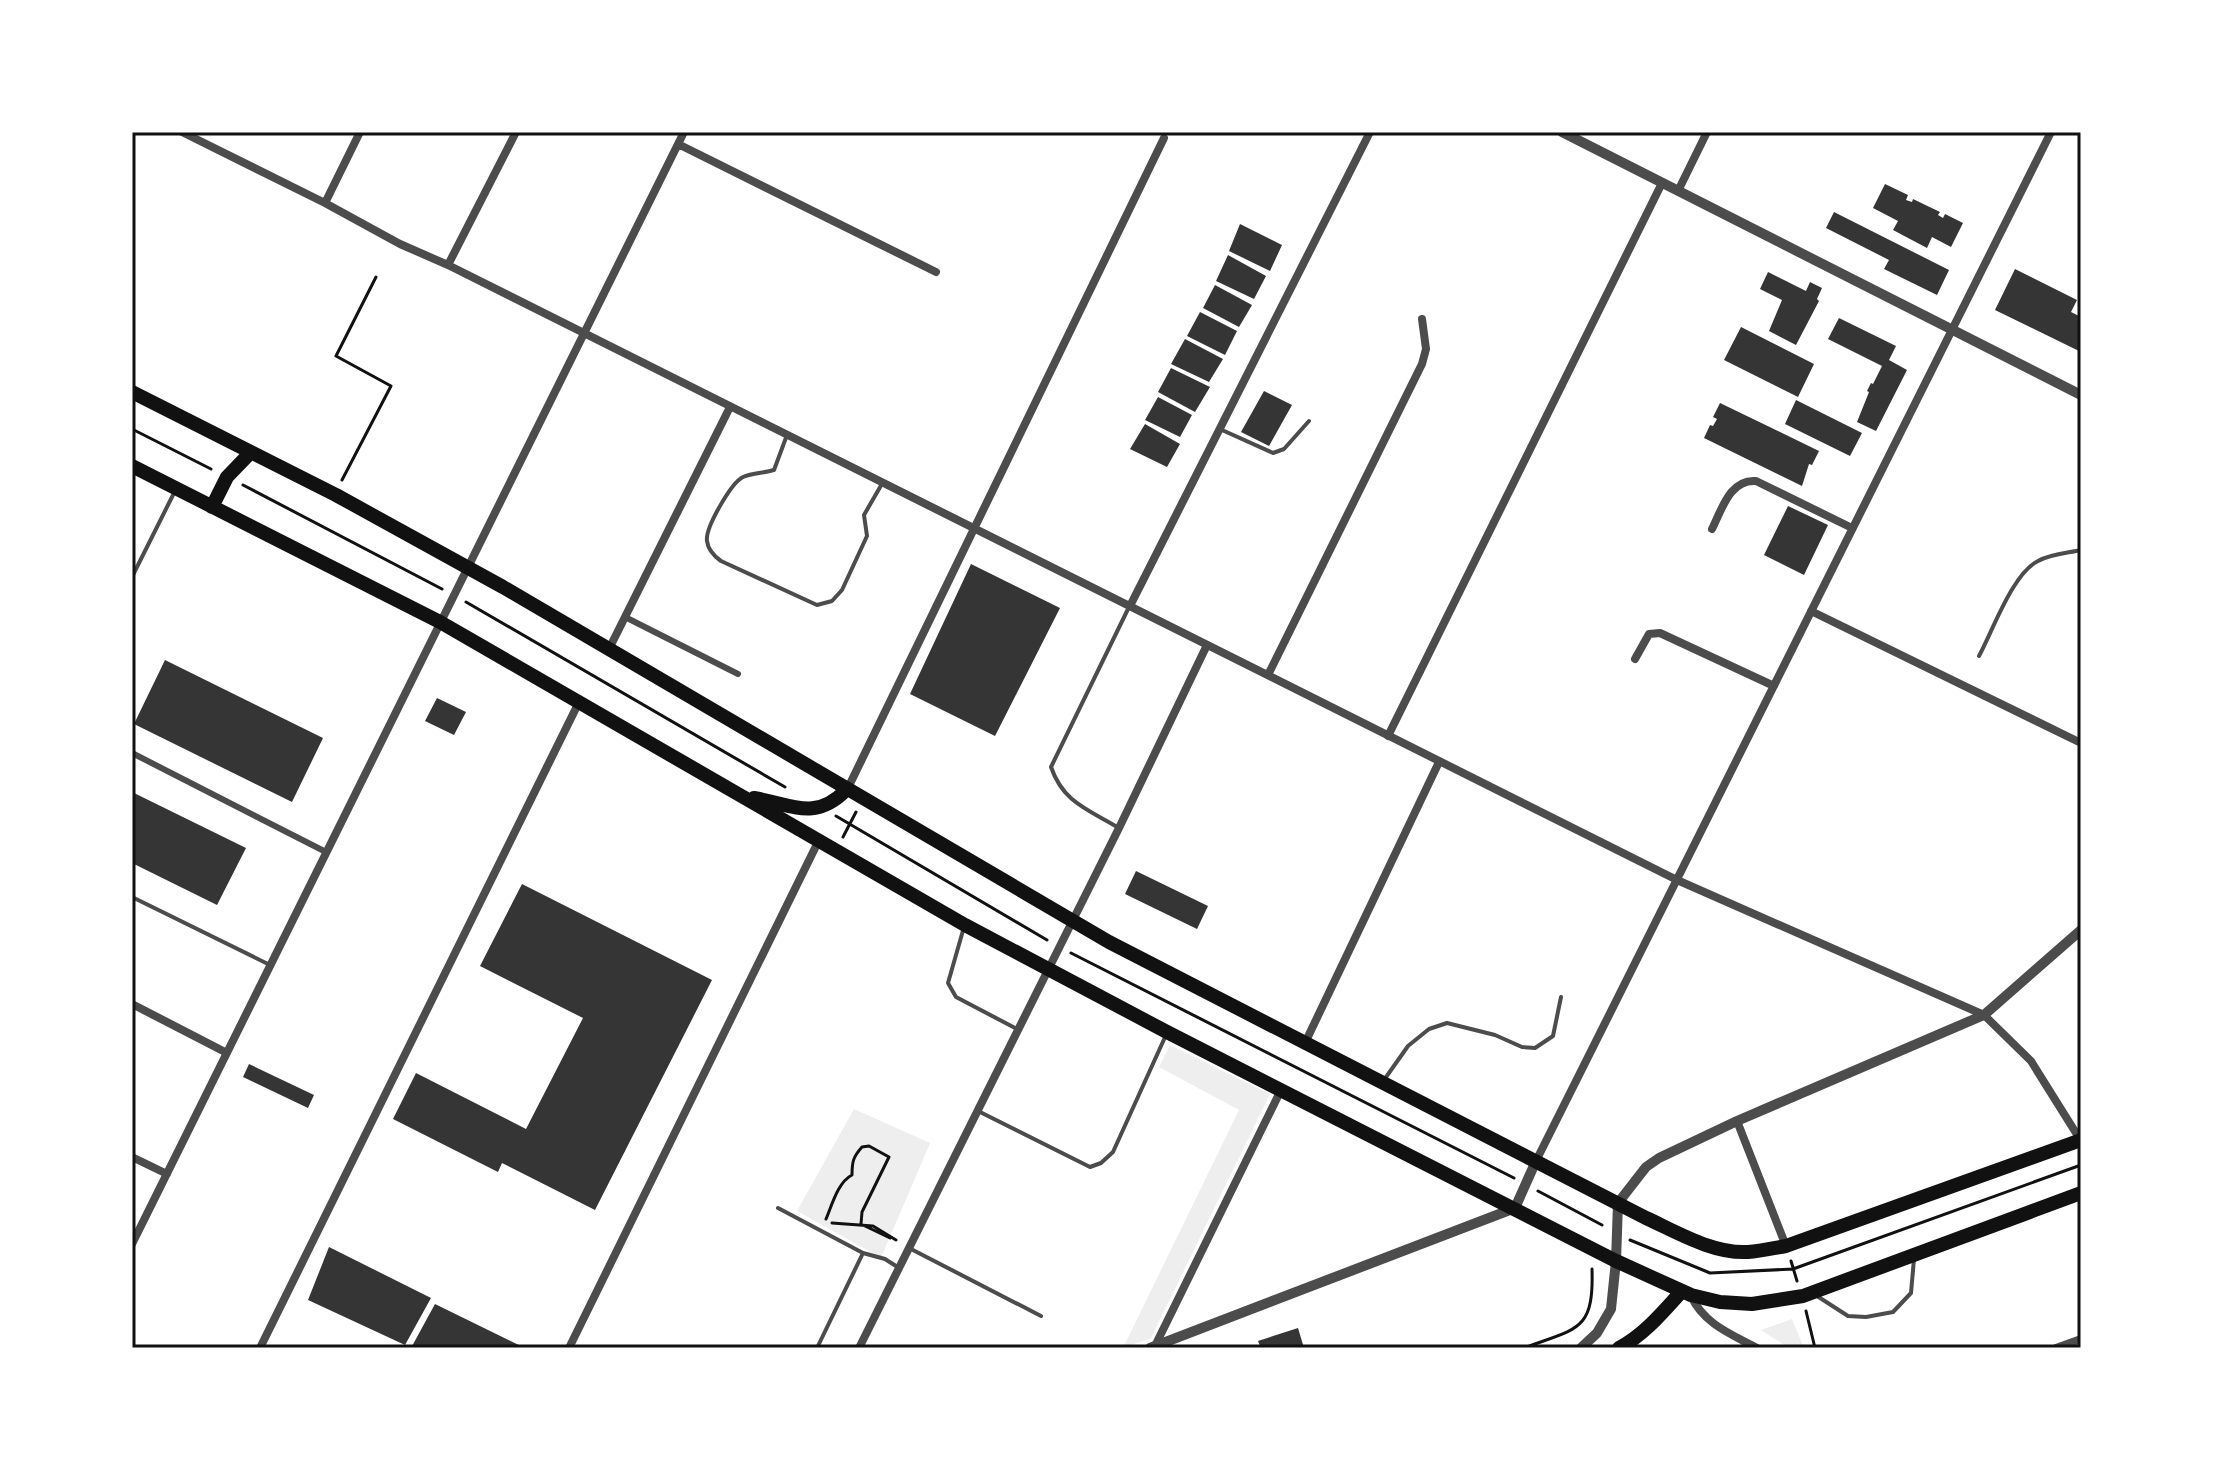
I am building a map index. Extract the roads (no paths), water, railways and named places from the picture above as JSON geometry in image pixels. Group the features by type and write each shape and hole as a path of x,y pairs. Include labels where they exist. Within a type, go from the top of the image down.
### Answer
{"main road":[{"path":"132,392 336,495 610,647 846,790 1073,921 1618,1203 1717,1248 1746,1252 1786,1246 2081,1141"},
{"path":"212,507 227,477 251,452"},
{"path":"132,466 440,622 580,700 965,925 1167,1032 1616,1261 1686,1293 1738,1304 1807,1295 2081,1193"},
{"path":"743,795 809,810 830,804 846,790"},
{"path":"1619,1348 1686,1293"}],"street":[{"path":"182,132 200,136 400,244 448,265 1677,880 1984,1015 2031,1061 2081,1141"},
{"path":"325,203 360,132"},
{"path":"448,265 516,132"},
{"path":"132,1243 684,132"},
{"path":"1130,606 1370,132"},
{"path":"1562,132 2081,395"},
{"path":"1678,191 1707,132"},
{"path":"1153,1347 1515,1208 2051,132"},
{"path":"846,790 1164,138"},
{"path":"678,144 936,272"},
{"path":"1388,736 1662,183"},
{"path":"1268,675 1422,364 1426,349 1422,319"},
{"path":"610,647 730,407"},
{"path":"1712,529 1728,497 1735,487 1746,480 1756,481 1852,528"},
{"path":"1811,611 2081,743"},
{"path":"625,617 738,674"},
{"path":"1635,659 1649,634 1660,633 1774,686"},
{"path":"859,1348 1207,645"},
{"path":"260,1348 580,700"},
{"path":"132,753 326,852"},
{"path":"1305,1043 1439,762"},
{"path":"569,1348 819,840"},
{"path":"1581,1348 1597,1333 1611,1309 1618,1203 1636,1177 1659,1158 1737,1121 1984,1015 2081,930"},
{"path":"132,1004 227,1053"},
{"path":"1153,1347 1281,1090"},
{"path":"1737,1121 1786,1246"},
{"path":"132,1157 167,1174"},
{"path":"1686,1293 1710,1321 1757,1348"},
{"path":"2056,1348 2081,1339"}],"lane":[{"path":"1219,429 1273,453 1284,449 1309,421"},
{"path":"787,435 774,470 742,477 721,505 707,533 713,555 721,561 817,605 832,601 842,590 857,562 867,536 864,515 883,482"},
{"path":"132,577 176,488"},
{"path":"1979,656 2013,583 2037,561 2081,550"},
{"path":"1119,828 1074,802 1057,785 1051,767 1130,606"},
{"path":"132,897 270,965"},
{"path":"965,925 948,983 956,997 1019,1030"},
{"path":"1383,1082 1408,1046 1429,1029 1447,1023 1461,1024 1522,1047 1535,1048 1553,1036 1561,997"},
{"path":"978,1111 1090,1167 1101,1163 1113,1152 1167,1032"},
{"path":"778,1208 863,1253 885,1259 899,1268"},
{"path":"909,1248 1041,1316"},
{"path":"817,1348 863,1253"},
{"path":"1807,1295 1848,1316 1866,1317 1893,1312 1911,1293 1915,1254"}]}
